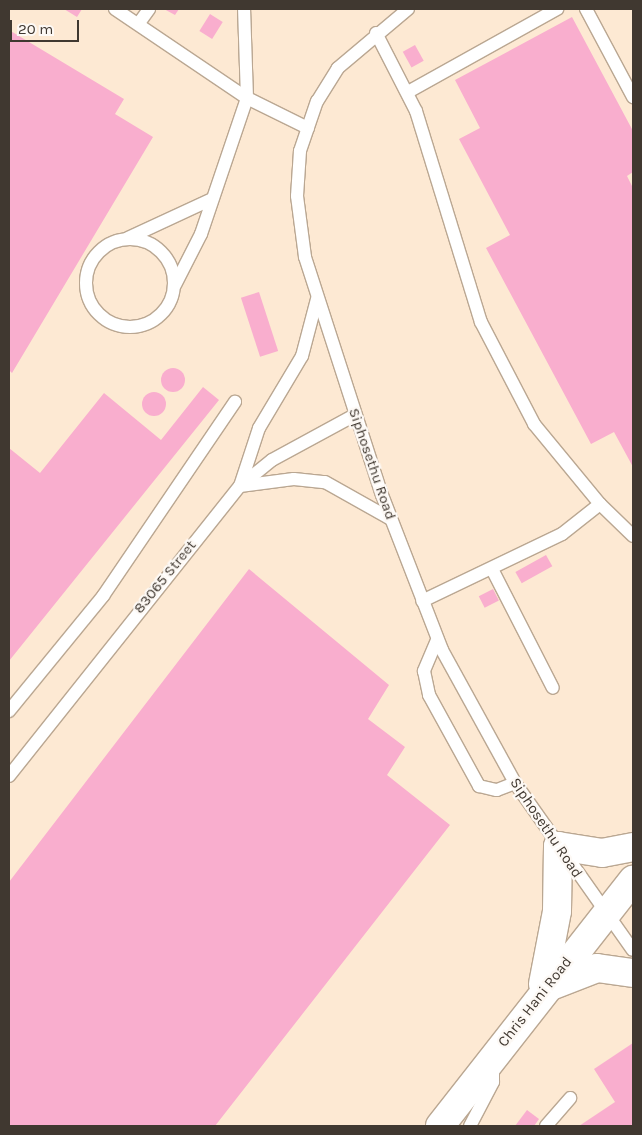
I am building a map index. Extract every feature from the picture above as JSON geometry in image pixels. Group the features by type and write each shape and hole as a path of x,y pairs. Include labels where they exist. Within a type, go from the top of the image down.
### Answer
{"main road":[{"path":"540,995 554,936 558,846 602,852 633,847"},
{"name":"Chris Hani Road","path":"440,1126 540,995 633,880"},
{"path":"540,995 581,971 613,968 633,973"}],"lane":[{"path":"115,9 248,98 308,128"},
{"path":"139,24 148,9"},
{"path":"212,199 103,248 88,268 87,294 100,316 122,327 147,324 167,309 175,285 212,199 248,98 244,9"},
{"name":"Siphosethu Road","path":"408,9 376,33 338,68 317,101 300,151 297,196 317,298 391,519 438,640 515,783 605,913 633,950"},
{"path":"408,92 557,9"},
{"path":"586,9 633,97"},
{"path":"376,33 408,92 481,322 534,424 600,504 633,536"},
{"path":"126,238 150,243 161,250 175,285"},
{"path":"317,298 302,356 259,428 240,486 294,479 326,482 391,519"},
{"path":"9,711 114,580 235,402"},
{"name":"83065 Street","path":"9,776 240,486 272,460 356,415"},
{"path":"422,601 493,571 562,534 600,504"},
{"path":"493,571 553,688"},
{"path":"438,640 424,671 429,695 479,786 497,790 515,783"},
{"path":"470,1126 493,1082 493,1057"},
{"path":"546,1126 570,1098"}],"building":[{"path":"64,9 82,9 77,17"},
{"path":"164,9 179,9 175,15"},
{"path":"210,14 223,22 212,39 199,31"},
{"path":"572,17 633,131 633,172 627,176 633,188 633,467 614,432 591,444 486,248 510,235 459,139 480,128 455,80"},
{"path":"9,30 124,99 115,114 153,137 12,373 9,370"},
{"path":"415,45 424,61 411,68 403,52"},
{"path":"259,292 278,351 260,357 241,298"},
{"path":"173,368 182,371 185,380 182,389 173,392 164,389 161,380 164,371"},
{"path":"203,387 219,400 9,661 9,448 40,473 104,393 161,440"},
{"path":"154,392 163,395 166,404 163,413 154,416 145,413 142,404 145,395"},
{"path":"546,555 552,566 522,583 515,572"},
{"path":"249,569 389,685 368,719 405,747 387,775 450,825 215,1126 9,1126 9,882"},
{"path":"493,589 499,601 485,608 479,596"},
{"path":"633,1043 633,1126 579,1126 615,1102 594,1069"},
{"path":"527,1110 539,1119 534,1126 515,1126"}]}
